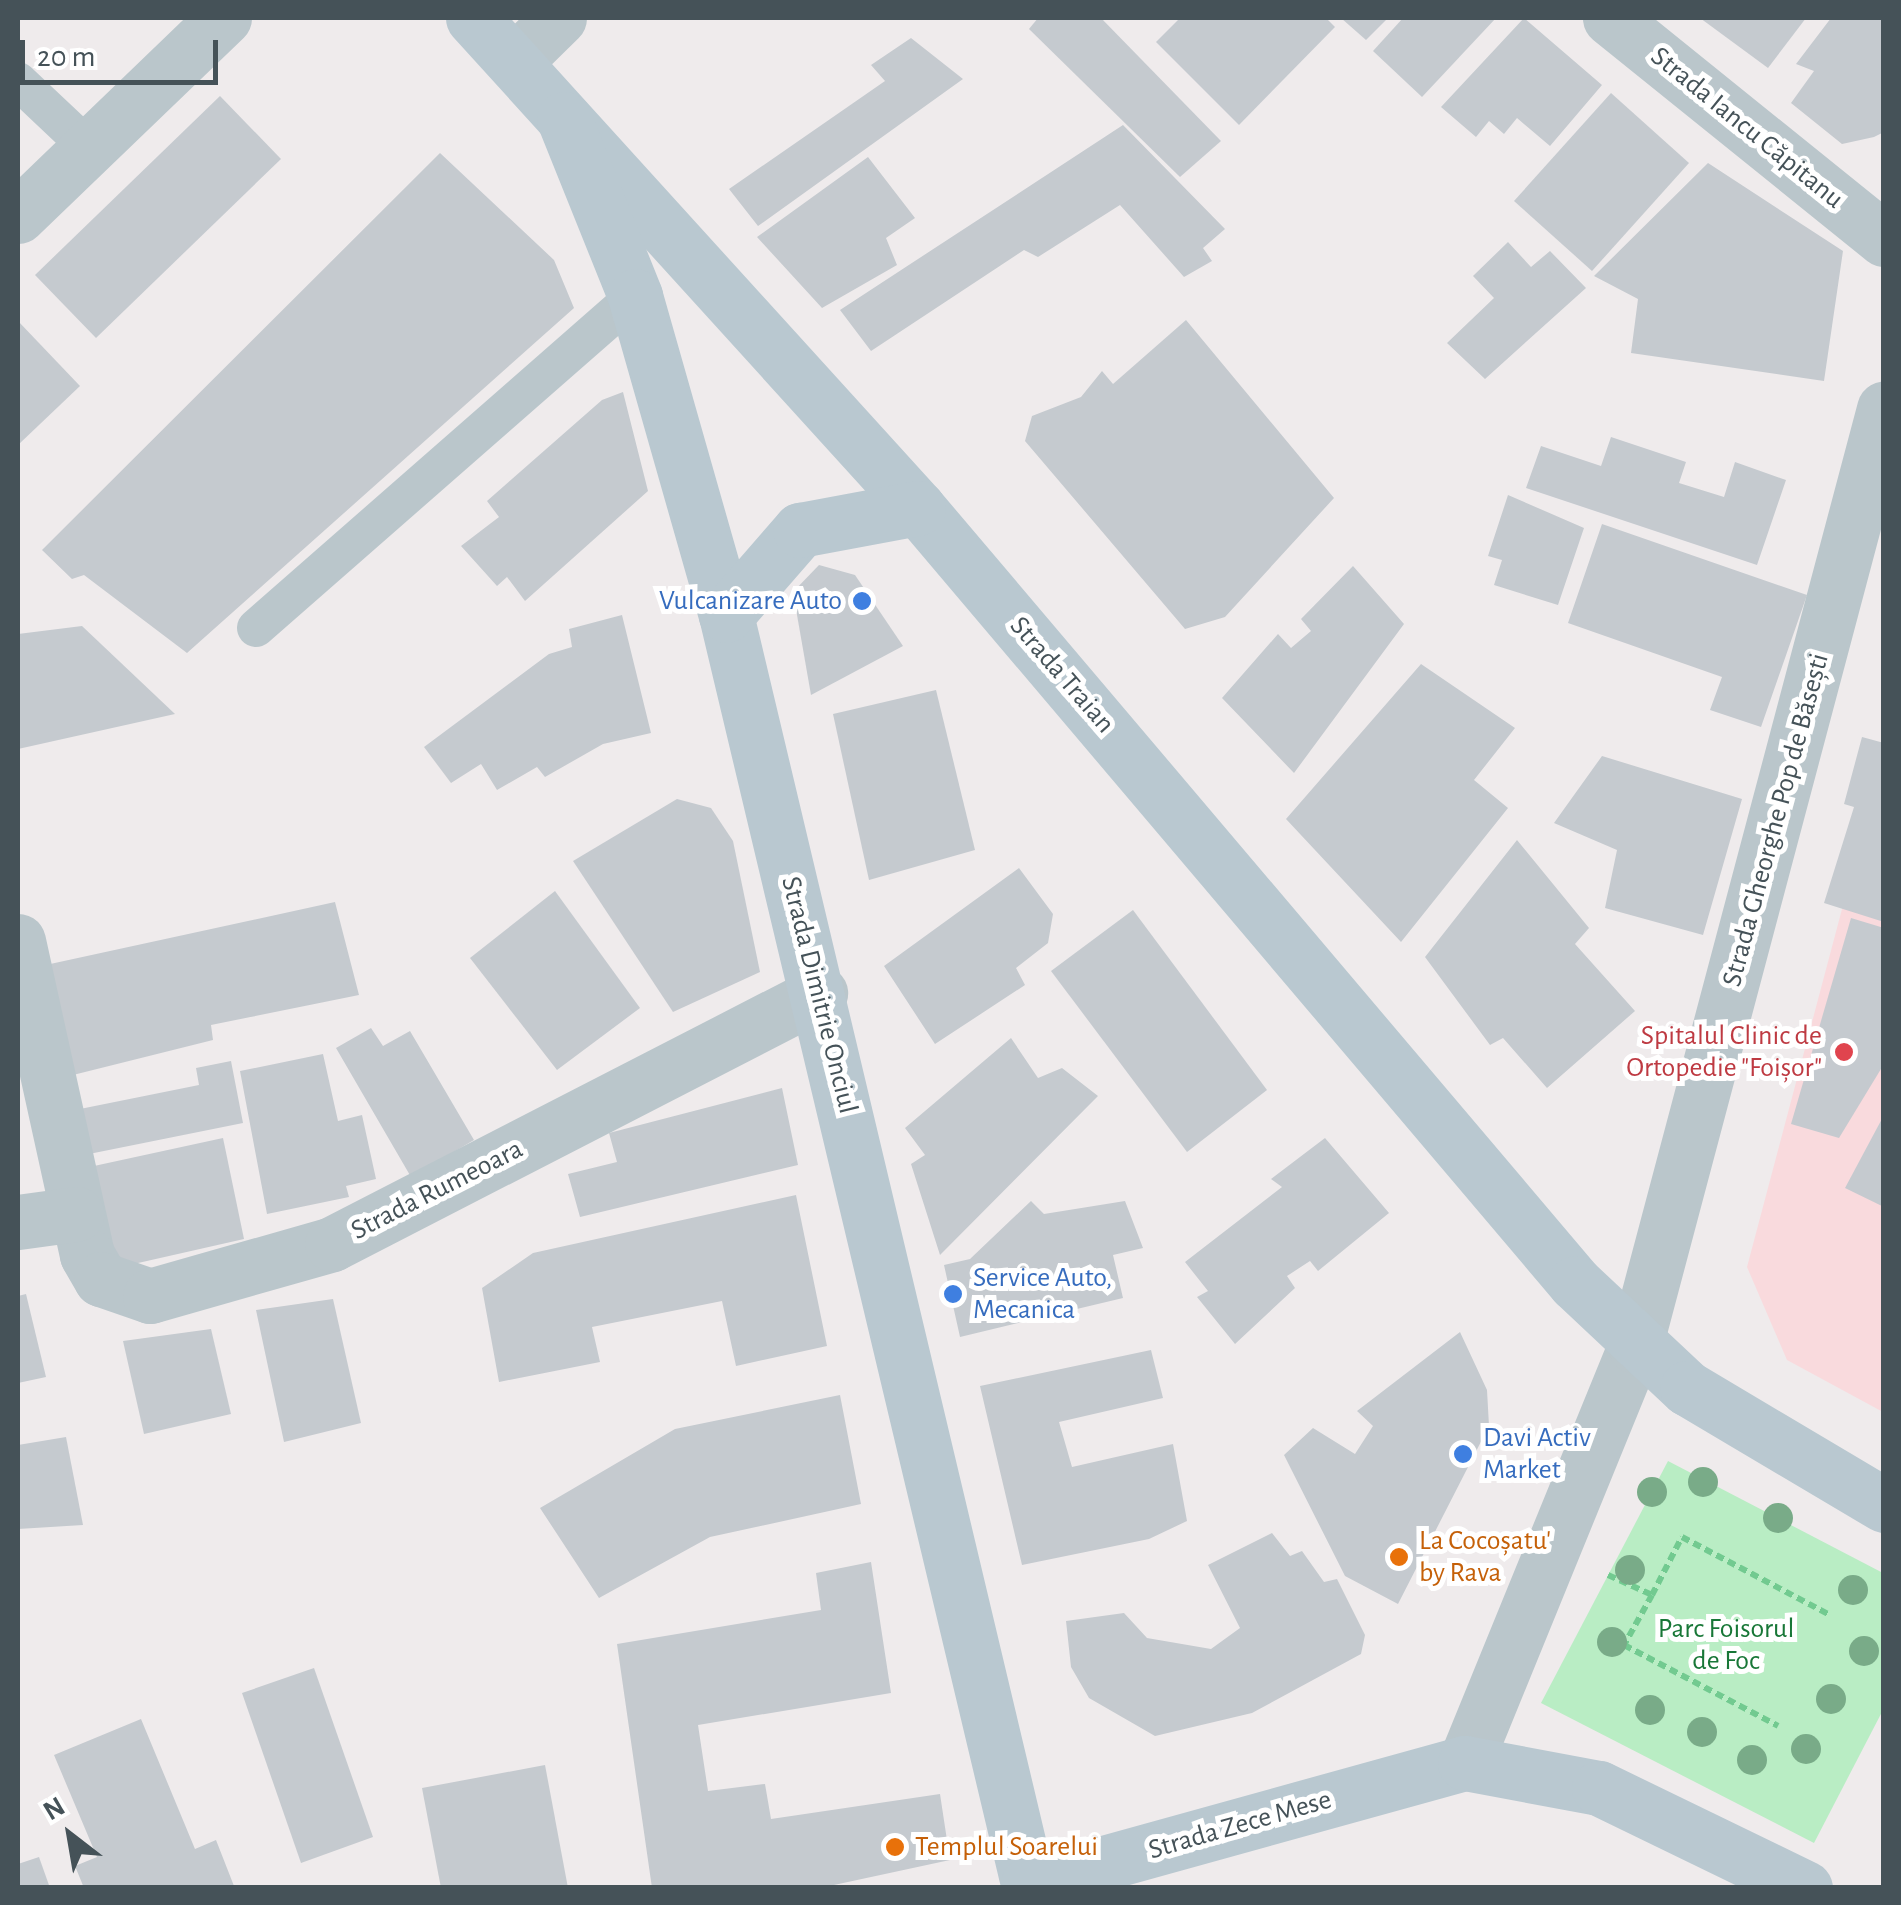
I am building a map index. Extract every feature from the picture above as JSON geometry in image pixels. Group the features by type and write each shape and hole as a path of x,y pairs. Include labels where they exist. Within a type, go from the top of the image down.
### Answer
{"main road":[{"name":"Strada Traian","path":"473,18 918,508 1635,1346 1687,1388 1884,1505"},
{"name":"Strada Dimitrie Onciul","path":"564,119 635,296 726,615 820,993 1021,1886"},
{"path":"726,615 800,530 918,508"},
{"path":"1465,1762 1599,1788 1805,1888"},
{"name":"Strada Zece Mese","path":"1021,1886 1465,1762"}],"street":[{"path":"18,216 224,18"},
{"path":"514,62 559,18"},
{"name":"Strada Iancu Căpitanu","path":"1610,18 1884,239"},
{"name":"Strada Gheorghe Pop de Băsești","path":"1465,1762 1557,1552 1635,1346 1884,409"},
{"name":"Strada Rumeoara","path":"18,941 86,1255 122,1292 150,1296 332,1244 820,993"},
{"path":"18,1222 76,1214"}],"lane":[{"path":"18,82 88,147"},
{"path":"256,628 635,296"}],"path":[{"path":"1778,1726 1624,1645 1682,1537 1830,1615"},
{"path":"1557,1552 1652,1595"}],"shaded area":[{"name":"Spitalul Clinic de Ortopedie \"Foișor\"","path":"1863,830 1884,836 1883,1412 1787,1360 1747,1267"}],"green space":[{"name":"Parc Foisorul de Foc","path":"1668,1461 1883,1573 1883,1710 1814,1843 1541,1703"}],"building":[{"path":"1038,18 1101,18 1221,141 1180,177 1029,29"},
{"path":"1180,18 1326,18 1335,27 1239,125 1156,42"},
{"path":"1341,18 1388,18 1366,40"},
{"path":"1403,18 1496,18 1422,97 1373,51"},
{"path":"1524,18 1602,85 1550,146 1517,118 1504,134 1489,121 1476,137 1441,107"},
{"path":"1700,18 1806,18 1768,68"},
{"path":"1831,18 1884,19 1884,132 1874,137 1842,144 1791,103 1814,71 1796,64"},
{"path":"911,38 963,79 758,226 729,189 885,81 871,65"},
{"path":"1611,93 1689,163 1592,271 1514,201"},
{"path":"220,96 281,159 96,338 35,275"},
{"path":"1123,125 1225,229 1203,248 1212,261 1184,277 1120,205 1038,257 1024,250 871,351 840,310"},
{"path":"440,153 554,260 574,308 187,653 84,575 72,579 42,550"},
{"path":"868,157 915,218 886,238 897,265 822,308 757,237"},
{"path":"1708,163 1843,251 1824,381 1631,353 1638,299 1594,276"},
{"path":"1508,242 1531,267 1550,251 1586,288 1485,379 1447,343 1494,298 1473,276"},
{"path":"1186,320 1334,498 1225,617 1185,629 1025,441 1032,416 1081,397 1102,371 1113,384"},
{"path":"18,321 80,386 18,445"},
{"path":"623,392 648,491 525,601 507,577 497,586 461,546 499,517 487,501 602,400"},
{"path":"1611,437 1686,462 1679,483 1724,497 1735,462 1786,480 1757,565 1526,488 1541,446 1601,466"},
{"path":"1508,495 1584,528 1558,605 1494,585 1502,560 1488,556"},
{"path":"1602,524 1807,595 1761,727 1710,710 1722,677 1568,623"},
{"path":"819,565 855,575 903,646 811,695 793,592"},
{"path":"1353,566 1404,624 1294,773 1222,698 1278,634 1291,648 1311,631 1301,619"},
{"path":"622,615 651,733 603,744 545,777 537,767 497,790 481,764 451,783 424,747 549,654 572,647 569,629"},
{"path":"82,626 175,714 18,749 18,634"},
{"path":"1421,664 1515,728 1474,780 1508,808 1401,942 1286,819"},
{"path":"936,690 975,850 869,880 833,714"},
{"path":"1862,737 1884,743 1884,922 1824,903 1854,807 1844,804"},
{"path":"1602,756 1742,799 1703,935 1605,908 1617,850 1554,823"},
{"path":"677,799 711,808 733,841 760,972 673,1012 573,861"},
{"path":"1517,840 1589,928 1575,944 1635,1011 1547,1088 1503,1038 1490,1045 1425,957"},
{"path":"1019,868 1053,914 1048,943 1016,968 1025,985 935,1044 884,966"},
{"path":"555,891 640,1008 557,1070 470,958"},
{"path":"335,902 359,995 211,1025 213,1040 61,1078 41,966"},
{"path":"1133,910 1267,1090 1187,1152 1051,971"},
{"path":"1851,918 1884,928 1884,1064 1839,1138 1791,1124"},
{"path":"371,1028 383,1046 410,1031 474,1140 411,1177 336,1048"},
{"path":"1011,1038 1038,1078 1062,1068 1098,1096 940,1255 911,1164 925,1155 905,1128"},
{"path":"323,1054 338,1121 362,1115 376,1179 346,1186 349,1197 267,1214 240,1071"},
{"path":"231,1061 243,1123 84,1155 75,1110 199,1085 196,1068"},
{"path":"782,1088 798,1165 580,1217 568,1174 617,1162 609,1133"},
{"path":"1884,1115 1884,1207 1845,1188"},
{"path":"223,1138 244,1239 116,1268 94,1166"},
{"path":"1325,1138 1389,1213 1318,1271 1310,1261 1287,1276 1295,1288 1235,1344 1197,1297 1208,1291 1185,1262 1282,1187 1271,1179"},
{"path":"796,1195 827,1346 736,1366 722,1301 592,1327 600,1362 499,1382 482,1288 533,1253"},
{"path":"1031,1201 1044,1214 1125,1201 1143,1248 1113,1255 1123,1298 960,1337 944,1265 970,1259"},
{"path":"26,1294 46,1377 18,1383 18,1296"},
{"path":"333,1299 361,1423 284,1442 256,1310"},
{"path":"211,1329 231,1414 144,1434 123,1341"},
{"path":"1460,1332 1487,1390 1489,1426 1398,1604 1345,1576 1284,1455 1313,1428 1355,1454 1373,1426 1357,1411"},
{"path":"1151,1350 1163,1398 1059,1422 1072,1467 1173,1444 1187,1521 1149,1539 1022,1565 980,1386"},
{"path":"840,1395 861,1504 710,1537 599,1598 540,1508 675,1429"},
{"path":"66,1437 83,1525 18,1529 18,1445"},
{"path":"1272,1533 1290,1556 1302,1551 1324,1582 1337,1579 1365,1635 1361,1654 1252,1713 1155,1736 1089,1698 1071,1667 1066,1621 1124,1613 1147,1638 1211,1649 1240,1628 1208,1565"},
{"path":"871,1562 891,1693 698,1725 708,1791 765,1784 771,1819 940,1794 950,1860 820,1888 652,1888 617,1644 821,1610 816,1573"},
{"path":"314,1668 373,1837 301,1863 242,1693"},
{"path":"141,1719 195,1849 216,1840 234,1886 84,1888 75,1866 97,1857 54,1755"},
{"path":"545,1765 568,1888 441,1888 422,1788"},
{"path":"39,1857 50,1888 18,1888 18,1864"}],"place":[{"name":"Vulcanizare Auto","path":"862,601"},
{"name":"Spitalul Clinic de Ortopedie \"Foișor\"","path":"1844,1052"},
{"name":"Service Auto, Mecanica","path":"953,1294"},
{"name":"Davi Activ Market","path":"1463,1454"},
{"name":"La Cocoșatu' by Rava","path":"1399,1557"},
{"name":"Templul Soarelui","path":"895,1847"}]}
